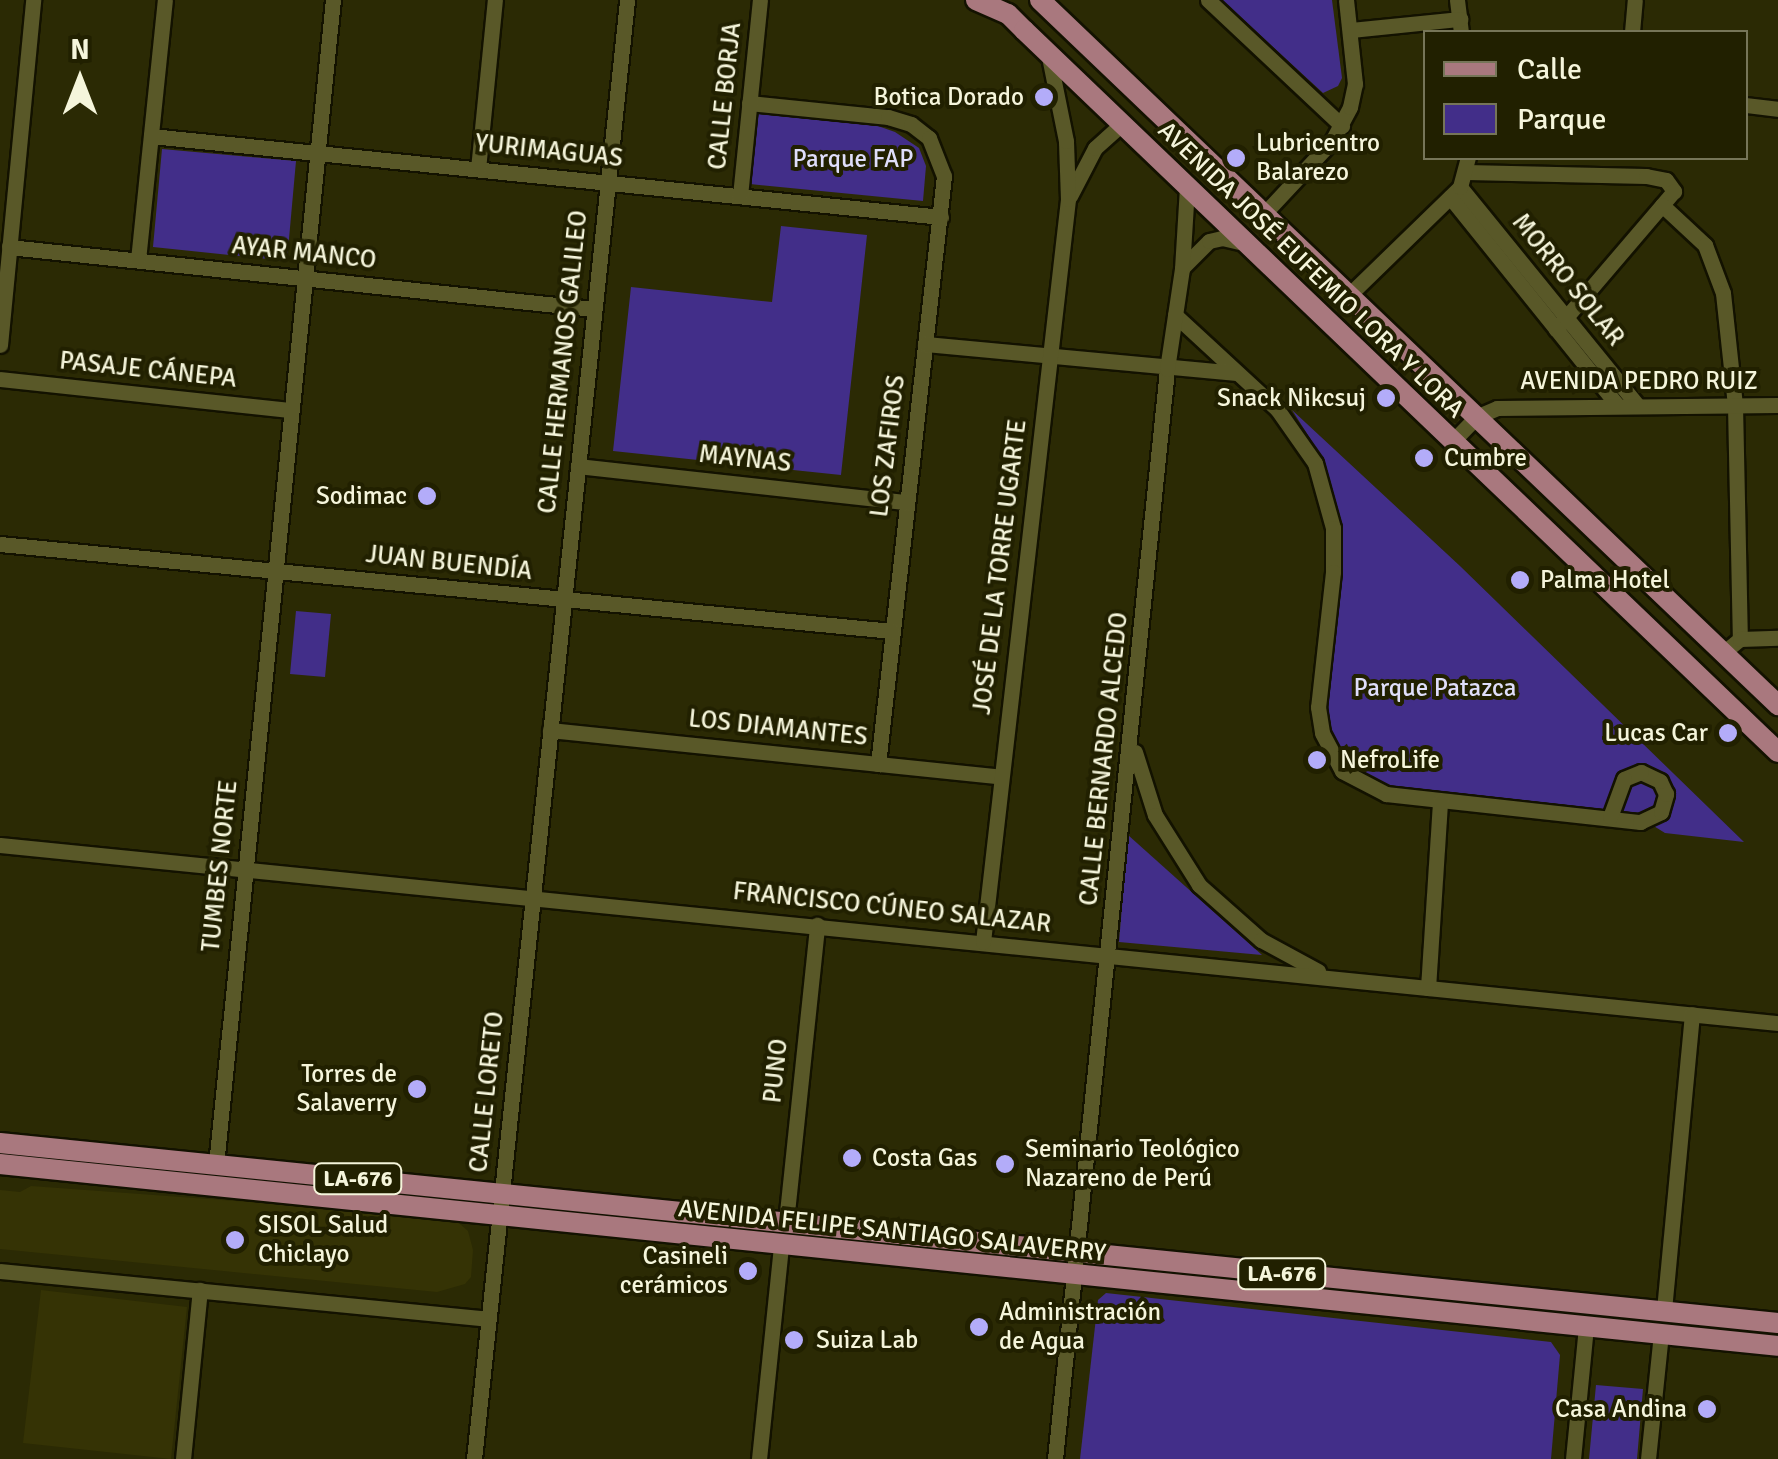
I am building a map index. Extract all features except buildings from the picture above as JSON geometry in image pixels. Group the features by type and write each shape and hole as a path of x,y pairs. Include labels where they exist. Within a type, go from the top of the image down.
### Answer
{"main road":[{"name":"AVENIDA JOSÉ EUFEMIO LORA Y LORA","path":"976,0 1014,7 1048,52 1187,188 1778,752"},
{"name":"AVENIDA JOSÉ EUFEMIO LORA Y LORA","path":"1040,0 1476,417 1732,646 1778,705"},
{"name":"AVENIDA FELIPE SANTIAGO SALAVERRY","path":"0,1143 216,1165 782,1245 1664,1310 1778,1323"},
{"name":"AVENIDA FELIPE SANTIAGO SALAVERRY","path":"0,1164 500,1204 786,1222 1077,1265 1586,1327 1778,1346"}],"street":[{"path":"0,344 33,0"},
{"path":"138,260 165,0"},
{"name":"TUMBES NORTE","path":"216,1165 333,0"},
{"path":"478,169 496,0"},
{"name":"CALLE HERMANOS GALILEO","path":"550,730 627,0"},
{"name":"CALLE BORJA","path":"740,196 760,0"},
{"path":"1208,0 1342,126"},
{"path":"1262,216 1342,126 1355,84 1346,0"},
{"path":"1351,30 1461,26 1457,0"},
{"path":"1632,30 1635,0"},
{"name":"JOSÉ DE LA TORRE UGARTE","path":"983,942 1068,199 1066,141 1048,52"},
{"name":"LOS ZAFIROS","path":"748,103 888,117 911,124 929,138 944,176 878,764"},
{"path":"1748,105 1778,108"},
{"name":"JOSÉ DE LA TORRE UGARTE","path":"1068,199 1095,148 1123,124"},
{"name":"YURIMAGUAS","path":"151,136 941,217"},
{"path":"0,148 19,150"},
{"path":"1347,296 1461,178 1646,176 1666,180 1674,191 1560,323"},
{"name":"MORRO SOLAR","path":"1461,178 1617,406"},
{"name":"CALLE BERNARDO ALCEDO","path":"1055,1459 1167,369 1182,270 1187,188"},
{"path":"1662,205 1705,245 1722,293 1735,405 1732,646 1778,638"},
{"path":"1182,270 1198,248 1209,241 1235,240 1247,245"},
{"name":"AYAR MANCO","path":"6,256 138,260 594,309"},
{"path":"1175,315 1277,409 1302,440 1327,494 1333,572 1318,707 1332,757 1363,786 1386,794 1610,818"},
{"name":"MORRO SOLAR","path":"1560,323 1636,406"},
{"path":"926,344 1235,373"},
{"name":"PASAJE CÁNEPA","path":"0,379 291,410"},
{"name":"AVENIDA PEDRO RUIZ","path":"1476,417 1498,408 1778,405"},
{"path":"1453,441 1476,417"},
{"name":"MAYNAS","path":"578,466 906,502"},
{"name":"JUAN BUENDÍA","path":"0,544 892,630"},
{"name":"LOS DIAMANTES","path":"550,730 1002,777"},
{"name":"CALLE LORETO","path":"474,1459 550,730"},
{"path":"1132,736 1155,815 1199,885 1260,940 1335,978"},
{"path":"1428,988 1440,801"},
{"name":"FRANCISCO CÚNEO SALAZAR","path":"0,845 1778,1023"},
{"name":"PUNO","path":"786,1222 816,925"},
{"path":"1664,1310 1692,1014"},
{"path":"759,1459 782,1245"},
{"path":"0,1271 488,1318"},
{"path":"183,1459 200,1290"},
{"path":"1573,1459 1586,1327"},
{"path":"1648,1459 1661,1334"}],"shaded area":[{"name":"SISOL Salud Chiclayo","path":"31,1186 452,1217 468,1231 473,1250 471,1277 465,1284 437,1292 0,1249 0,1190 20,1192"},
{"path":"41,1290 187,1307 171,1459 23,1443"}],"green space":[{"path":"1222,0 1332,0 1342,78 1338,86 1323,93"},
{"name":"Parque FAP","path":"756,113 878,126 895,132 919,148 926,166 923,201 750,184"},
{"path":"162,149 296,161 287,261 153,247"},
{"path":"781,226 867,235 841,475 613,451 631,287 772,302"},
{"name":"Parque Patazca","path":"1292,410 1460,566 1744,842 1665,833 1636,815 1396,790 1368,780 1351,767 1334,743 1326,718 1339,514 1311,440"},
{"path":"296,611 331,614 325,677 290,674"},
{"path":"1128,835 1262,955 1119,942"},
{"path":"1106,1293 1551,1342 1560,1355 1551,1459 1080,1459 1098,1300"},
{"path":"1596,1385 1643,1389 1637,1459 1589,1459"}],"place":[{"name":"Botica Dorado","path":"1044,97"},
{"name":"Lubricentro Balarezo","path":"1236,158"},
{"name":"Snack Nikcsuj","path":"1386,398"},
{"name":"Cumbre","path":"1424,458"},
{"name":"Sodimac","path":"427,496"},
{"name":"Palma Hotel","path":"1520,580"},
{"name":"Lucas Car","path":"1728,733"},
{"name":"NefroLife","path":"1317,760"},
{"name":"Torres de Salaverry","path":"417,1089"},
{"name":"Costa Gas","path":"852,1158"},
{"name":"Seminario Teológico Nazareno de Perú","path":"1005,1164"},
{"name":"SISOL Salud Chiclayo","path":"235,1240"},
{"name":"Casineli cerámicos","path":"748,1271"},
{"name":"Administración de Agua","path":"979,1327"},
{"name":"Suiza Lab","path":"794,1340"},
{"name":"Casa Andina","path":"1707,1409"}]}
